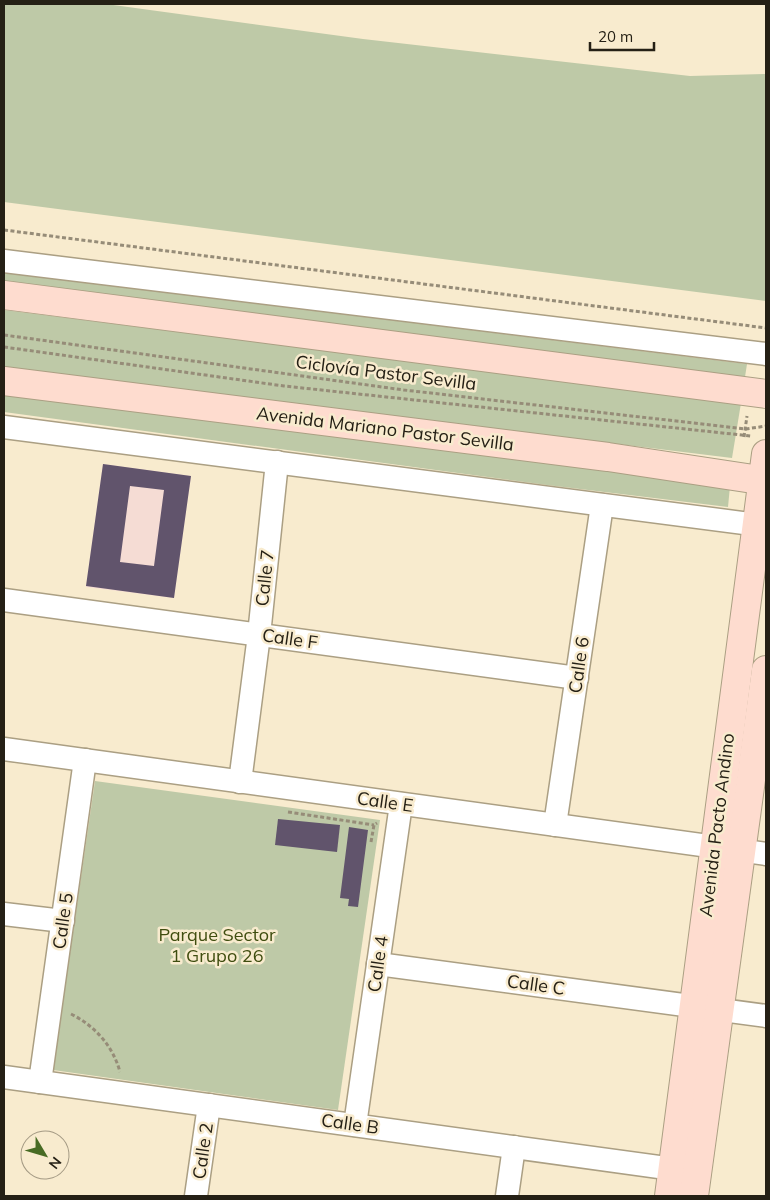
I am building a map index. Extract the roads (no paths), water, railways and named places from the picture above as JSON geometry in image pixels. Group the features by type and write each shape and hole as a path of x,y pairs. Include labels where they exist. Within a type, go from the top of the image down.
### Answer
{"main road":[{"path":"4,295 758,393"},
{"name":"Avenida Mariano Pastor Sevilla","path":"4,381 608,457 758,466"},
{"name":"Avenida Pacto Andino","path":"669,1196 688,1179 706,1008 714,846 762,525 758,466"},
{"name":"Avenida Pacto Andino","path":"706,1008 754,852 766,670"}],"street":[{"path":"4,261 760,353"},
{"path":"4,427 762,525"},
{"name":"Calle 7","path":"240,782 259,635 277,462"},
{"name":"Calle 6","path":"556,825 602,505"},
{"name":"Calle F","path":"4,600 577,678"},
{"name":"Calle E","path":"4,749 754,852"},
{"name":"Calle 5","path":"40,1082 85,760"},
{"name":"Calle 4","path":"355,1125 401,804"},
{"path":"4,914 62,921"},
{"name":"Calle C","path":"378,964 766,1016"},
{"name":"Calle B","path":"4,1077 514,1147 688,1179"},
{"name":"Calle 2","path":"196,1196 209,1105"},
{"path":"507,1196 514,1147"}],"park label":[{"name":"Parque Sector 1 Grupo 26","path":"217,945"}]}
